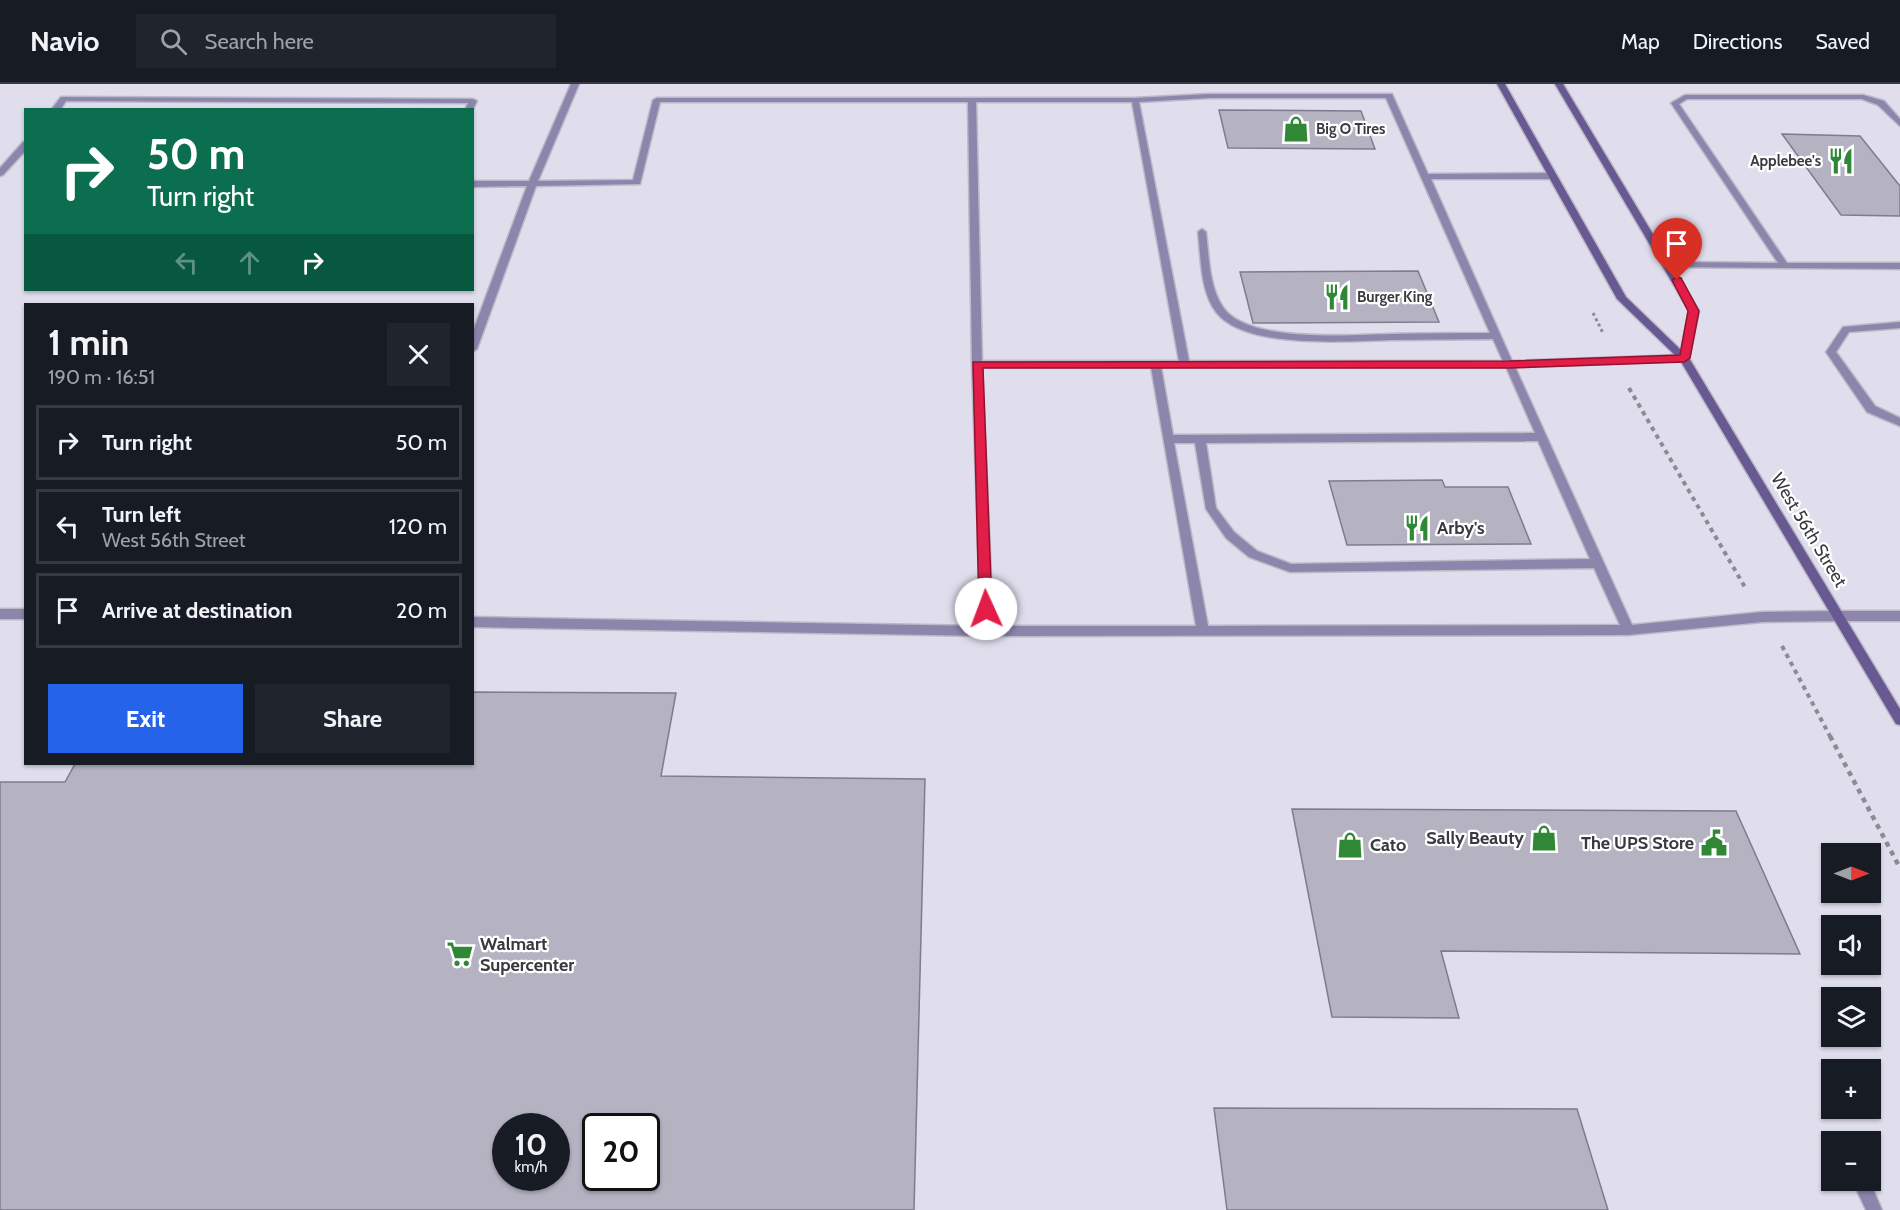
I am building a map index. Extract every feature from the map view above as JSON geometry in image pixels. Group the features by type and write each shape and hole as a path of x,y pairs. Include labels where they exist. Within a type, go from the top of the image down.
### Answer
{"main road":[{"name":"West 56th Street","path":"1501,84 1622,299 1684,358 1900,720"},
{"path":"1559,84 1694,311 1684,358"}],"street":[{"path":"474,344 532,184 575,84"},
{"path":"474,184 637,182 657,100 1134,100 1209,96 1389,96 1628,630"},
{"path":"1783,264 1675,103 1685,98 1863,97 1881,102 1900,124"},
{"path":"57,108 64,99 473,101 470,108"},
{"path":"972,99 977,364 987,631"},
{"path":"1134,100 1185,365"},
{"path":"0,173 24,146"},
{"path":"1425,177 1552,176"},
{"path":"1202,232 1213,298 1223,315 1245,327 1266,333 1313,338 1496,336"},
{"path":"1669,266 1783,264 1900,266"},
{"path":"1900,326 1846,329 1831,352 1871,409 1900,422"},
{"path":"977,364 1509,364 1684,358"},
{"path":"1155,364 1203,631"},
{"path":"1168,439 1541,437"},
{"path":"1200,439 1211,509 1230,535 1253,554 1290,568 1598,563"},
{"path":"0,614 24,614"},
{"path":"474,622 987,631 1628,630 1762,617 1900,616"},
{"path":"1865,1191 1874,1210"}],"path":[{"path":"1591,309 1626,382 1762,617 1786,652 1900,868"}],"building":[{"name":"Big O Tires","path":"1219,110 1361,111 1375,149 1228,148"},
{"name":"Applebee's","path":"1782,134 1860,136 1900,186 1900,216 1841,215"},
{"name":"Burger King","path":"1418,271 1439,322 1253,323 1240,272"},
{"name":"Arby's","path":"1442,480 1445,487 1508,487 1531,544 1347,545 1329,481"},
{"name":"Walmart Supercenter","path":"474,692 676,693 661,776 925,779 914,1210 0,1210 0,782 65,782 74,765 474,765"},
{"path":"1292,809 1736,811 1800,954 1441,951 1459,1018 1332,1017"},
{"path":"1214,1108 1577,1109 1608,1210 1227,1210"}],"place":[{"name":"Big O Tires","path":"1296,129"},
{"name":"Applebee's","path":"1841,161"},
{"name":"Burger King","path":"1337,297"},
{"name":"Arby's","path":"1417,528"},
{"name":"Sally Beauty","path":"1544,838"},
{"name":"The UPS Store","path":"1714,843"},
{"name":"Cato","path":"1350,845"},
{"name":"Walmart Supercenter","path":"460,954"}],"route":[{"path":"986,609 977,364 1509,364 1684,358 1694,311 1677,280"}]}
